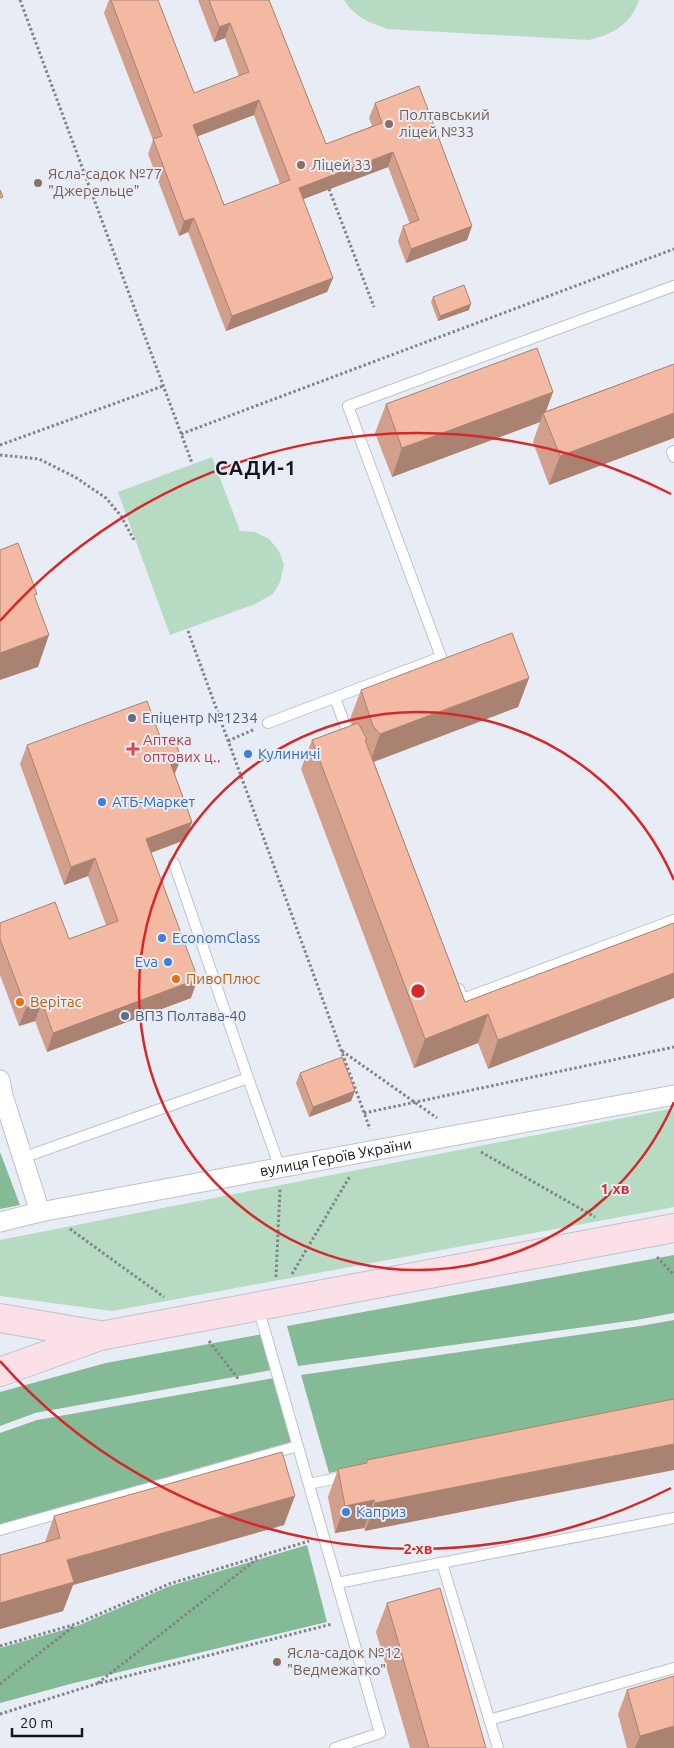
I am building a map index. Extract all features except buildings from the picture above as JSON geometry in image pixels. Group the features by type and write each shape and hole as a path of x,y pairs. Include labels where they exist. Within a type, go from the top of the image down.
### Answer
{"main road":[{"path":"0,1372 100,1336 674,1228"},
{"path":"0,1318 100,1336"}],"street":[{"path":"0,1080 22,1158 40,1212"},
{"name":"вулиця Героїв України","path":"0,1222 40,1212 674,1095"}],"lane":[{"path":"268,723 441,657 348,406 674,286"},
{"path":"674,452 672,452 674,457"},
{"path":"335,698 353,746"},
{"path":"174,863 280,1168"},
{"path":"456,981 463,999 674,920"},
{"path":"22,1158 248,1078"},
{"path":"258,1306 380,1734 335,1748"},
{"path":"0,1530 298,1446"},
{"path":"309,1484 357,1474"},
{"path":"337,1583 674,1518"},
{"path":"442,1563 498,1748"},
{"path":"489,1720 674,1668"}],"path":[{"path":"20,0 192,463"},
{"path":"329,189 374,307"},
{"path":"181,434 674,249"},
{"path":"0,445 163,386"},
{"path":"0,454 39,459 75,477 106,498 121,516 134,540"},
{"path":"188,630 373,1137 292,1275 267,1280"},
{"path":"228,741 268,723"},
{"path":"364,1113 674,1047"},
{"path":"342,1052 437,1118"},
{"path":"481,1152 602,1220"},
{"path":"276,1278 280,1168"},
{"path":"67,1227 165,1299"},
{"path":"658,1258 674,1275"},
{"path":"192,1318 239,1380"},
{"path":"0,1646 76,1624 169,1584 324,1537"},
{"path":"96,1684 260,1556"},
{"path":"0,1714 96,1684 348,1620"},
{"path":"0,1684 76,1624"}],"green space":[{"path":"344,0 639,0 631,16 620,27 605,35 589,40 388,29 363,19"},
{"path":"212,457 240,531 255,532 269,539 279,551 284,565 280,582 273,594 255,604 170,635 118,492"},
{"path":"674,1108 674,1207 112,1311 0,1296 0,1240"},
{"path":"0,1152 20,1205 0,1209"},
{"path":"674,1255 674,1313 636,1320 298,1366 287,1326"},
{"path":"674,1320 674,1404 329,1473 301,1375"},
{"path":"263,1334 272,1370 35,1413 0,1426 0,1392 106,1363"},
{"path":"274,1378 291,1442 0,1525 0,1433 37,1420"},
{"path":"307,1545 327,1622 74,1683 0,1703 0,1648 77,1626 170,1586"}],"place":[{"name":"Полтавський ліцей №33","path":"389,124"},
{"name":"Ліцей 33","path":"301,165"},
{"name":"Ясла-садок №77 \"Джерельце\"","path":"38,183"},
{"name":"Епіцентр №1234","path":"132,718"},
{"name":"Аптека оптових ц‥","path":"133,749"},
{"name":"Кулиничі","path":"248,754"},
{"name":"АТБ-Маркет","path":"102,802"},
{"name":"EconomClass","path":"162,938"},
{"name":"Eva","path":"168,962"},
{"name":"ПивоПлюс","path":"176,979"},
{"name":"Верітас","path":"20,1002"},
{"name":"ВПЗ Полтава-40","path":"125,1016"},
{"name":"Каприз","path":"346,1512"},
{"name":"Ясла-садок №12 \"Ведмежатко\"","path":"277,1662"}],"district":[{"name":"САДИ-1","path":"256,468"}]}
